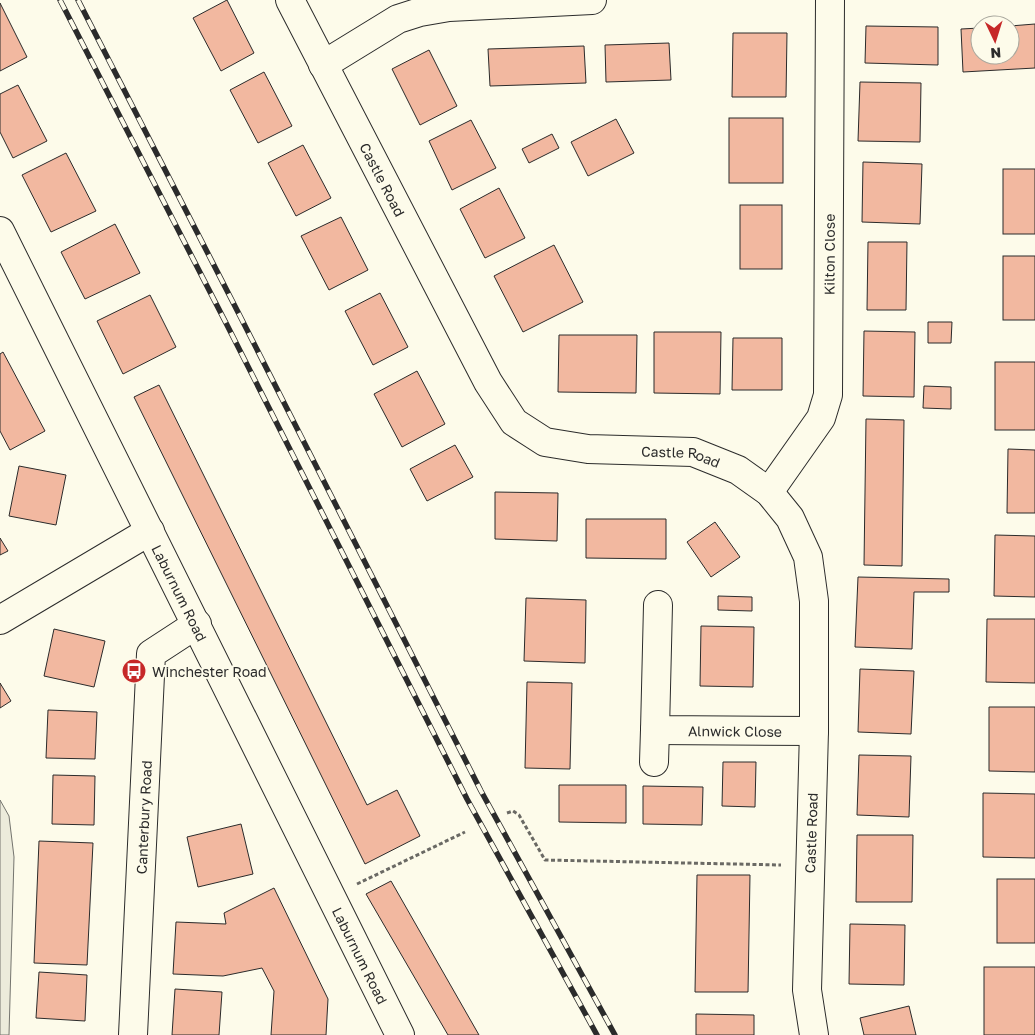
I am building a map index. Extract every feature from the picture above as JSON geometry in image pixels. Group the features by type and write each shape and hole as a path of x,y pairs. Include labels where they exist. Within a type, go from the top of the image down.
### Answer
{"street":[{"name":"Castle Road","path":"290,0 488,382 514,422 546,442 588,449 693,452 738,470 769,492 790,518 808,557 814,601 814,731 807,990 814,1035"},
{"path":"323,65 398,19 420,12 449,7 592,0"},
{"name":"Kilton Close","path":"769,492 821,418 828,395 830,0"},
{"name":"Laburnum Road","path":"0,231 7,262 150,531 400,1035"},
{"path":"0,620 150,531"},
{"path":"654,762 658,605"},
{"name":"Canterbury Road","path":"133,1035 152,654 197,624"},
{"name":"Alnwick Close","path":"655,730 814,731"}],"path":[{"path":"506,813 513,812 520,815 545,860 810,865"},
{"path":"331,896 465,832"}],"shaded area":[{"path":"0,800 9,816 14,857 9,1035 0,1035"}],"building":[{"path":"227,0 254,53 221,71 193,18"},
{"path":"0,3 27,57 0,71"},
{"path":"1035,24 1035,68 963,72 961,29 970,29 970,65 1020,65 1020,25"},
{"path":"866,26 938,27 938,65 865,63"},
{"path":"733,33 787,33 786,97 732,97"},
{"path":"669,43 671,80 606,82 605,45"},
{"path":"584,46 586,83 490,86 488,49"},
{"path":"429,50 457,106 420,125 392,69"},
{"path":"264,72 292,126 258,143 230,90"},
{"path":"860,82 921,83 920,142 858,141"},
{"path":"18,85 47,141 13,158 0,132 0,94"},
{"path":"729,118 783,118 783,183 729,183"},
{"path":"616,119 634,153 588,176 571,142"},
{"path":"471,120 496,168 452,190 429,141"},
{"path":"552,134 559,148 529,163 522,149"},
{"path":"303,145 331,198 296,216 268,163"},
{"path":"66,153 96,211 51,232 22,175"},
{"path":"863,162 922,164 920,224 862,222"},
{"path":"1003,169 1035,169 1035,234 1003,234"},
{"path":"499,188 525,238 485,258 460,209"},
{"path":"740,205 782,205 782,269 740,269"},
{"path":"341,217 368,270 329,290 301,236"},
{"path":"115,224 140,273 85,299 61,252"},
{"path":"868,242 907,242 906,310 867,310"},
{"path":"554,245 583,302 523,332 494,276"},
{"path":"1003,256 1035,256 1035,320 1003,320"},
{"path":"380,293 408,347 373,365 345,311"},
{"path":"150,295 176,347 123,374 97,321"},
{"path":"928,322 952,322 951,343 928,343"},
{"path":"864,331 915,332 914,397 863,396"},
{"path":"654,332 721,332 720,394 654,393"},
{"path":"559,335 637,335 636,393 558,392"},
{"path":"733,338 782,338 782,390 732,390"},
{"path":"3,352 45,431 10,450 0,431 0,354"},
{"path":"995,362 1035,362 1035,430 995,430"},
{"path":"417,371 445,424 402,447 374,394"},
{"path":"159,385 367,805 397,790 420,836 365,864 134,397"},
{"path":"924,386 951,387 951,409 923,408"},
{"path":"866,419 904,420 902,566 864,565"},
{"path":"455,445 473,477 427,501 410,469"},
{"path":"1008,449 1035,450 1035,513 1007,513"},
{"path":"19,466 66,475 56,525 9,516"},
{"path":"495,492 558,493 557,541 495,539"},
{"path":"586,519 666,519 666,559 586,558"},
{"path":"715,522 740,557 711,577 687,542"},
{"path":"995,535 1035,536 1035,597 994,596"},
{"path":"0,538 8,551 0,555"},
{"path":"858,577 949,579 949,592 914,592 912,649 855,647"},
{"path":"718,596 752,597 752,611 718,610"},
{"path":"526,598 586,600 585,663 524,661"},
{"path":"987,619 1035,619 1035,683 986,682"},
{"path":"701,626 754,627 753,687 700,686"},
{"path":"54,629 105,641 94,687 44,676"},
{"path":"860,669 914,671 911,734 858,732"},
{"path":"527,682 572,683 570,769 525,768"},
{"path":"0,683 11,701 0,708"},
{"path":"989,707 1035,707 1035,772 989,771"},
{"path":"48,710 97,712 95,759 46,758"},
{"path":"859,755 911,756 909,817 857,815"},
{"path":"723,762 756,762 755,807 722,806"},
{"path":"53,775 95,776 94,825 52,824"},
{"path":"559,785 626,785 626,823 559,822"},
{"path":"643,786 703,787 702,825 643,824"},
{"path":"983,793 1035,794 1035,858 983,857"},
{"path":"241,824 253,874 198,887 187,837"},
{"path":"857,835 913,835 912,902 856,902"},
{"path":"39,841 93,843 87,965 34,963"},
{"path":"697,875 750,875 748,992 695,992"},
{"path":"997,879 1035,879 1035,943 997,943"},
{"path":"391,881 479,1035 448,1035 366,894"},
{"path":"274,888 328,999 326,1035 271,1035 274,991 262,968 223,976 173,974 176,922 226,924 224,913"},
{"path":"850,924 905,925 904,985 849,984"},
{"path":"984,967 1035,967 1035,1035 984,1035"},
{"path":"39,972 87,975 85,1021 36,1018"},
{"path":"175,989 222,992 219,1035 172,1035"},
{"path":"909,1006 916,1035 864,1035 860,1018"},
{"path":"696,1014 754,1015 754,1035 696,1035"}],"railway":[{"path":"60,0 467,799 597,1035"},
{"path":"78,0 481,791 615,1035"}],"place":[{"name":"Winchester Road","path":"134,671"}]}
